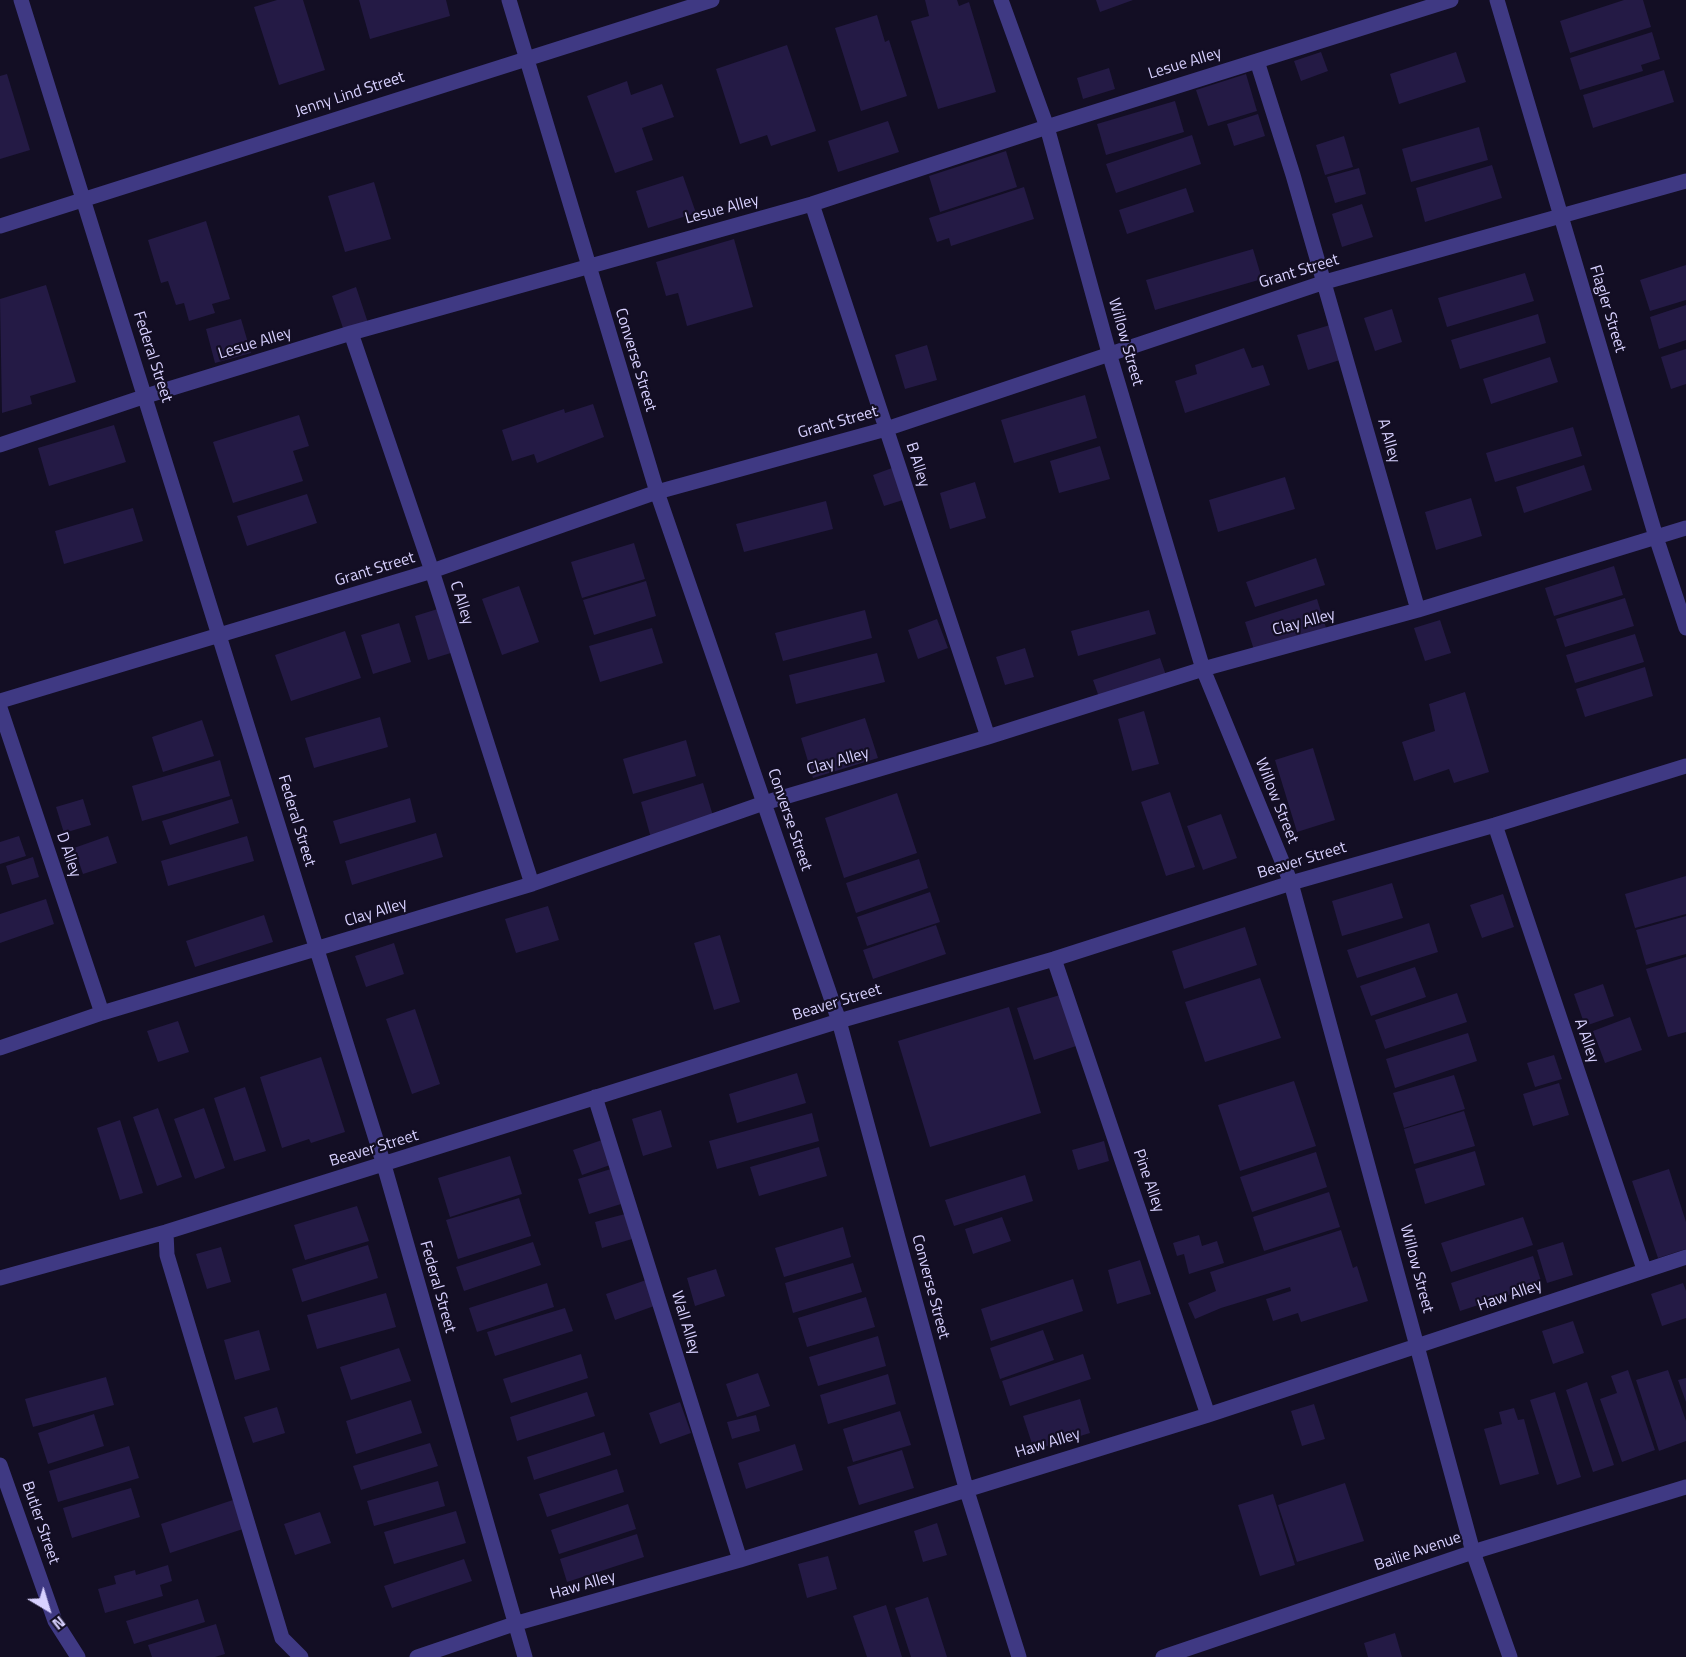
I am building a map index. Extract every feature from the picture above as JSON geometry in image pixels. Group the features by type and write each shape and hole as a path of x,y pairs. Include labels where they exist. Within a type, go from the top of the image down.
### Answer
{"street":[{"name":"Federal Street","path":"21,0 81,200 146,396 384,1165 525,1657"},
{"name":"Converse Street","path":"509,0 528,57 587,266 657,492 838,1021 966,1488 1020,1657"},
{"name":"Jenny Lind Street","path":"0,226 712,0"},
{"name":"Willow Street","path":"1001,0 1047,127 1108,353 1203,669 1291,883 1419,1346 1473,1552 1510,1657"},
{"name":"Lesue Alley","path":"0,446 146,396 351,333 812,204 1047,127 1451,0"},
{"name":"Flagler Street","path":"1497,0 1656,537 1686,628"},
{"name":"A Alley","path":"1257,61 1324,282 1418,610"},
{"name":"Grant Street","path":"0,701 432,571 657,492 886,429 1324,282 1686,181"},
{"name":"B Alley","path":"812,204 988,737"},
{"name":"C Alley","path":"351,333 432,571 532,884"},
{"name":"Clay Alley","path":"0,1048 102,1013 532,884 764,802 988,737 1203,669 1418,610 1686,528"},
{"name":"D Alley","path":"0,708 102,1013"},
{"name":"Beaver Street","path":"0,1278 166,1232 838,1021 1054,959 1291,883 1495,825 1686,766"},
{"name":"A Alley","path":"1495,825 1644,1269"},
{"name":"Pine Alley","path":"1054,959 1208,1415"},
{"name":"Wall Alley","path":"594,1097 740,1560"},
{"path":"166,1232 166,1255 282,1638 301,1657"},
{"name":"Haw Alley","path":"417,1657 514,1624 740,1560 966,1488 1208,1415 1686,1257"},
{"name":"Butler Street","path":"0,1464 55,1621 78,1657"},
{"name":"Bailie Avenue","path":"1163,1657 1473,1552 1686,1487"}],"building":[{"path":"277,0 303,0 325,70 279,85 254,7"},
{"path":"359,0 446,0 450,16 370,39"},
{"path":"925,0 957,0 959,6 969,2 996,92 938,109 911,21 929,16"},
{"path":"1096,0 1133,0 1100,12"},
{"path":"1624,0 1643,0 1651,27 1570,53 1560,21"},
{"path":"877,15 885,42 889,40 907,96 861,111 835,28"},
{"path":"1652,32 1660,59 1641,65 1643,71 1580,90 1570,58"},
{"path":"787,45 816,131 771,146 767,135 740,144 716,69"},
{"path":"1321,52 1328,71 1301,81 1294,61"},
{"path":"1456,52 1466,82 1399,104 1390,74"},
{"path":"1109,68 1115,89 1083,99 1077,78"},
{"path":"1664,70 1674,102 1593,128 1583,95"},
{"path":"7,74 30,150 0,159 0,76"},
{"path":"1246,74 1257,111 1208,126 1196,90"},
{"path":"627,81 631,95 662,84 674,117 642,128 653,160 615,173 587,96"},
{"path":"1175,101 1184,132 1106,155 1097,124"},
{"path":"1258,114 1265,136 1234,146 1227,124"},
{"path":"888,121 899,152 838,172 828,141"},
{"path":"1479,127 1488,160 1411,182 1402,149"},
{"path":"1192,135 1201,164 1116,193 1106,164"},
{"path":"1344,136 1353,167 1325,175 1316,145"},
{"path":"1006,151 1017,187 940,212 929,176"},
{"path":"1492,165 1502,198 1425,222 1416,188"},
{"path":"1359,168 1366,194 1335,203 1327,177"},
{"path":"683,176 696,213 648,228 636,191"},
{"path":"374,182 391,239 345,252 328,196"},
{"path":"1024,187 1034,219 951,246 949,238 937,242 929,218"},
{"path":"1186,188 1194,212 1127,234 1119,210"},
{"path":"1362,204 1373,237 1342,247 1332,214"},
{"path":"206,221 230,299 212,304 215,313 189,321 184,303 176,305 168,281 161,283 148,240"},
{"path":"734,239 753,307 687,326 678,293 666,296 656,262"},
{"path":"1253,249 1262,279 1155,310 1146,280"},
{"path":"1686,265 1686,300 1650,311 1640,280"},
{"path":"1525,273 1534,301 1447,327 1438,298"},
{"path":"46,285 76,382 30,396 32,404 2,413 0,299"},
{"path":"356,287 368,323 344,331 332,296"},
{"path":"1686,305 1686,340 1659,349 1650,317"},
{"path":"1392,309 1402,342 1375,351 1364,318"},
{"path":"1538,314 1546,343 1460,369 1451,340"},
{"path":"241,319 251,353 215,363 206,329"},
{"path":"1330,325 1340,360 1308,370 1297,335"},
{"path":"927,345 937,380 905,389 895,355"},
{"path":"1244,348 1252,368 1263,365 1270,385 1185,413 1175,381 1197,374 1195,365"},
{"path":"1686,349 1686,384 1671,389 1661,357"},
{"path":"1550,357 1558,382 1491,404 1483,379"},
{"path":"1085,395 1097,438 1014,463 1001,420"},
{"path":"593,404 604,437 537,463 534,454 512,461 502,430 564,409 565,413"},
{"path":"299,415 309,446 293,451 303,481 233,503 213,442"},
{"path":"114,425 126,462 49,486 38,448"},
{"path":"1573,427 1582,456 1495,482 1486,453"},
{"path":"1100,446 1110,479 1059,493 1050,461"},
{"path":"1584,465 1592,490 1524,513 1516,487"},
{"path":"892,468 903,500 884,506 873,475"},
{"path":"1285,477 1295,509 1218,532 1209,500"},
{"path":"975,482 986,518 950,529 940,493"},
{"path":"307,494 317,523 247,546 237,516"},
{"path":"1471,498 1482,536 1436,550 1425,512"},
{"path":"826,501 833,529 744,552 736,524"},
{"path":"133,508 143,541 64,564 55,531"},
{"path":"634,543 645,579 582,598 571,562"},
{"path":"1316,558 1325,585 1255,607 1246,582"},
{"path":"1614,566 1623,595 1554,616 1545,588"},
{"path":"646,581 656,616 594,635 583,600"},
{"path":"519,586 539,642 502,655 482,599"},
{"path":"1625,598 1634,626 1565,647 1556,619"},
{"path":"1317,599 1327,631 1255,653 1245,622"},
{"path":"441,608 454,652 428,660 415,616"},
{"path":"865,610 872,638 783,661 775,633"},
{"path":"1149,610 1156,634 1078,656 1071,631"},
{"path":"937,619 948,648 918,659 908,630"},
{"path":"1440,620 1451,653 1425,661 1414,628"},
{"path":"399,623 411,662 373,674 361,635"},
{"path":"652,628 663,663 600,682 589,646"},
{"path":"345,631 361,678 291,701 275,655"},
{"path":"1635,634 1644,662 1575,683 1566,655"},
{"path":"1025,648 1034,677 1005,685 996,657"},
{"path":"877,653 885,682 796,704 789,675"},
{"path":"1160,658 1167,678 1100,700 1093,680"},
{"path":"1645,667 1653,696 1585,717 1576,689"},
{"path":"1465,692 1489,772 1454,783 1449,769 1414,781 1402,742 1435,731 1429,704"},
{"path":"1144,711 1159,764 1132,771 1118,719"},
{"path":"380,717 388,747 314,768 305,738"},
{"path":"865,718 878,758 813,778 801,738"},
{"path":"202,720 214,756 163,772 152,737"},
{"path":"686,740 696,776 633,794 623,759"},
{"path":"1313,748 1335,820 1297,832 1275,760"},
{"path":"220,760 230,796 142,821 132,786"},
{"path":"703,783 714,819 651,838 641,802"},
{"path":"1170,792 1195,867 1166,876 1141,802"},
{"path":"897,793 917,853 844,878 825,818"},
{"path":"410,798 416,822 340,844 333,821"},
{"path":"83,799 91,825 64,833 56,807"},
{"path":"232,799 239,823 170,845 162,821"},
{"path":"1221,814 1237,858 1203,870 1187,826"},
{"path":"436,833 443,857 352,885 345,861"},
{"path":"19,836 26,856 0,864 0,842"},
{"path":"108,836 117,863 83,874 74,848"},
{"path":"247,836 254,861 168,886 161,861"},
{"path":"33,857 39,877 12,885 6,866"},
{"path":"919,859 928,888 856,913 846,883"},
{"path":"1686,876 1686,914 1635,928 1625,894"},
{"path":"1392,883 1403,918 1342,936 1332,901"},
{"path":"930,892 940,922 867,946 857,917"},
{"path":"1503,894 1514,927 1482,938 1470,905"},
{"path":"46,899 54,924 0,943 0,914"},
{"path":"548,906 559,940 516,953 505,919"},
{"path":"264,915 273,942 195,967 186,941"},
{"path":"1686,916 1686,954 1646,965 1636,930"},
{"path":"1429,923 1438,952 1357,978 1347,950"},
{"path":"936,925 946,954 873,979 863,950"},
{"path":"1245,927 1257,965 1184,989 1172,951"},
{"path":"720,935 740,1002 714,1010 694,943"},
{"path":"394,943 404,974 366,987 355,956"},
{"path":"1686,957 1686,1032 1668,1037 1646,969"},
{"path":"1415,967 1426,997 1371,1016 1360,986"},
{"path":"1260,978 1281,1038 1205,1062 1185,1002"},
{"path":"1603,984 1614,1016 1585,1026 1574,994"},
{"path":"1457,993 1467,1022 1385,1049 1375,1020"},
{"path":"1060,995 1076,1046 1034,1060 1017,1008"},
{"path":"1009,1007 1041,1113 930,1147 898,1041"},
{"path":"415,1009 440,1084 412,1094 386,1019"},
{"path":"1630,1017 1642,1050 1605,1063 1593,1031"},
{"path":"178,1021 189,1052 158,1062 147,1031"},
{"path":"1468,1033 1477,1061 1395,1088 1386,1059"},
{"path":"1554,1055 1562,1079 1535,1087 1527,1063"},
{"path":"321,1057 345,1132 311,1143 309,1139 282,1148 260,1077"},
{"path":"797,1073 806,1103 737,1123 729,1094"},
{"path":"1454,1075 1465,1109 1404,1128 1393,1093"},
{"path":"1294,1081 1316,1146 1240,1171 1218,1105"},
{"path":"1559,1083 1569,1115 1533,1126 1523,1094"},
{"path":"245,1087 266,1151 234,1161 214,1098"},
{"path":"158,1108 182,1177 157,1186 133,1117"},
{"path":"204,1108 225,1168 195,1179 174,1119"},
{"path":"661,1110 672,1147 643,1156 632,1119"},
{"path":"1464,1111 1475,1146 1414,1164 1404,1129"},
{"path":"812,1113 819,1141 717,1169 709,1141"},
{"path":"120,1120 143,1193 120,1200 97,1128"},
{"path":"602,1140 610,1165 582,1175 573,1150"},
{"path":"1104,1141 1109,1161 1078,1170 1072,1150"},
{"path":"819,1147 827,1176 759,1196 750,1167"},
{"path":"1475,1151 1485,1185 1425,1204 1415,1169"},
{"path":"1316,1152 1327,1187 1252,1212 1240,1177"},
{"path":"510,1156 522,1194 450,1217 438,1178"},
{"path":"611,1169 621,1204 589,1214 578,1179"},
{"path":"1669,1169 1686,1222 1686,1249 1658,1258 1632,1181"},
{"path":"1025,1175 1033,1201 954,1226 945,1200"},
{"path":"1329,1192 1340,1227 1264,1251 1253,1217"},
{"path":"519,1198 531,1236 458,1259 446,1220"},
{"path":"357,1206 369,1241 305,1260 294,1225"},
{"path":"625,1214 632,1239 602,1248 595,1222"},
{"path":"1002,1217 1011,1241 973,1254 965,1229"},
{"path":"1523,1217 1533,1245 1451,1272 1441,1243"},
{"path":"843,1227 851,1257 784,1277 775,1248"},
{"path":"1341,1230 1353,1268 1357,1266 1368,1301 1301,1322 1298,1313 1273,1321 1266,1299 1291,1291 1290,1287 1221,1308 1195,1319 1188,1303 1216,1291 1210,1272"},
{"path":"1199,1235 1202,1246 1217,1241 1224,1263 1189,1274 1184,1254 1177,1256 1173,1243"},
{"path":"533,1242 541,1265 464,1291 456,1267"},
{"path":"1563,1242 1573,1275 1547,1283 1537,1250"},
{"path":"368,1245 378,1278 302,1302 292,1269"},
{"path":"221,1247 231,1282 207,1289 196,1254"},
{"path":"1533,1256 1542,1284 1460,1311 1451,1283"},
{"path":"1140,1260 1151,1294 1117,1304 1108,1270"},
{"path":"853,1263 862,1292 793,1313 785,1283"},
{"path":"716,1269 725,1296 695,1306 687,1278"},
{"path":"649,1279 657,1305 615,1320 606,1294"},
{"path":"1073,1279 1083,1311 991,1341 981,1309"},
{"path":"547,1283 554,1307 477,1332 469,1308"},
{"path":"1683,1283 1686,1291 1686,1318 1662,1326 1651,1294"},
{"path":"386,1293 396,1327 317,1349 307,1315"},
{"path":"866,1297 875,1327 807,1347 798,1318"},
{"path":"565,1308 573,1331 495,1356 487,1332"},
{"path":"1573,1321 1584,1353 1553,1364 1542,1331"},
{"path":"259,1330 270,1370 235,1380 224,1340"},
{"path":"1043,1330 1054,1360 1000,1379 990,1348"},
{"path":"878,1336 886,1366 818,1386 809,1357"},
{"path":"399,1348 411,1381 351,1400 340,1367"},
{"path":"581,1354 588,1378 511,1403 503,1379"},
{"path":"1083,1354 1091,1379 1010,1406 1002,1381"},
{"path":"1628,1370 1655,1450 1622,1462 1600,1399 1617,1393 1611,1376"},
{"path":"1668,1370 1686,1421 1686,1441 1659,1451 1636,1380"},
{"path":"758,1373 770,1406 737,1417 726,1384"},
{"path":"888,1374 896,1404 828,1424 820,1395"},
{"path":"106,1377 114,1405 33,1427 25,1399"},
{"path":"1686,1378 1686,1402 1678,1380"},
{"path":"1587,1382 1614,1465 1593,1472 1566,1390"},
{"path":"587,1392 595,1416 517,1441 510,1417"},
{"path":"1555,1392 1581,1477 1557,1485 1530,1400"},
{"path":"1080,1399 1090,1433 1034,1450 1023,1416"},
{"path":"411,1400 422,1433 356,1454 346,1421"},
{"path":"680,1402 691,1433 660,1444 649,1413"},
{"path":"1314,1404 1325,1439 1302,1446 1291,1411"},
{"path":"277,1407 285,1433 253,1443 244,1417"},
{"path":"1514,1408 1518,1420 1524,1419 1539,1474 1500,1485 1484,1429 1502,1424 1499,1412"},
{"path":"900,1411 911,1445 853,1462 843,1429"},
{"path":"94,1414 104,1446 48,1464 38,1433"},
{"path":"756,1415 760,1431 732,1439 727,1422"},
{"path":"604,1432 611,1455 534,1480 527,1457"},
{"path":"430,1443 438,1466 361,1490 353,1466"},
{"path":"795,1444 803,1470 746,1489 738,1463"},
{"path":"129,1446 139,1478 58,1502 49,1471"},
{"path":"902,1450 914,1488 859,1505 847,1467"},
{"path":"617,1469 624,1492 547,1517 539,1494"},
{"path":"438,1481 445,1506 374,1526 367,1501"},
{"path":"1345,1483 1364,1541 1297,1562 1278,1505"},
{"path":"131,1488 140,1517 72,1538 63,1508"},
{"path":"1273,1494 1295,1565 1260,1576 1238,1505"},
{"path":"233,1500 243,1529 170,1553 161,1524"},
{"path":"628,1504 636,1529 559,1554 551,1530"},
{"path":"456,1511 466,1543 394,1564 384,1532"},
{"path":"320,1512 331,1543 295,1555 284,1524"},
{"path":"937,1523 947,1555 923,1562 914,1531"},
{"path":"637,1534 644,1557 567,1582 560,1559"},
{"path":"828,1556 837,1589 807,1598 798,1564"},
{"path":"464,1559 472,1581 392,1608 384,1586"},
{"path":"168,1565 172,1581 160,1585 163,1596 105,1613 98,1589 116,1584 114,1576 135,1570 136,1575"},
{"path":"928,1597 947,1657 911,1657 895,1608"},
{"path":"198,1599 205,1622 134,1644 126,1621"},
{"path":"886,1605 902,1657 867,1657 853,1616"},
{"path":"216,1624 225,1654 215,1657 152,1657 148,1645"},
{"path":"1395,1633 1402,1657 1368,1657 1364,1643"}]}
